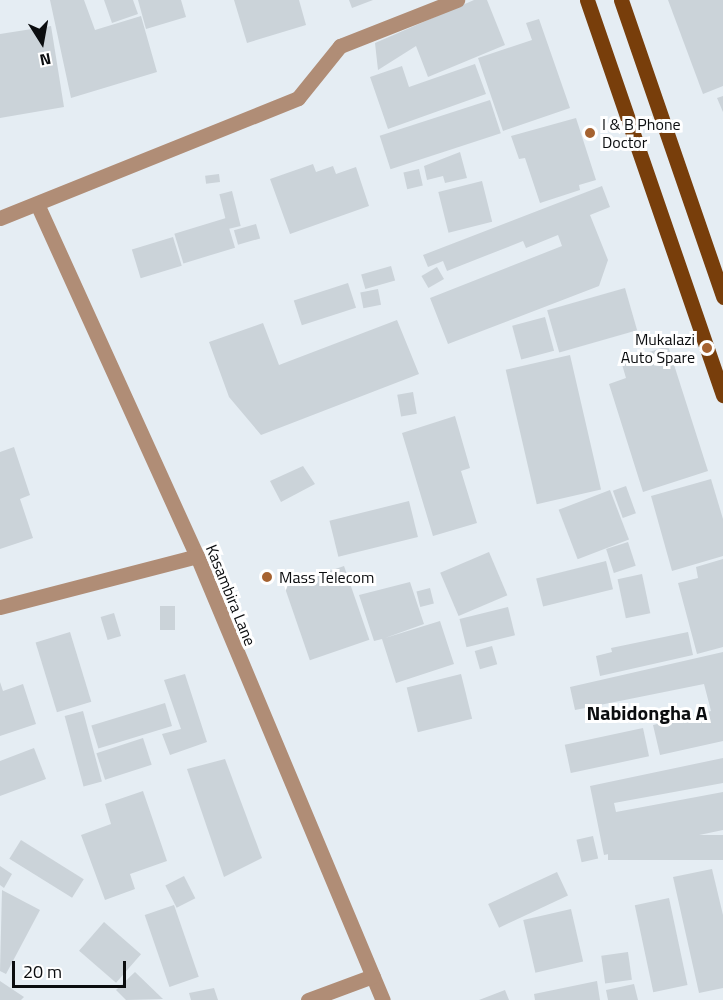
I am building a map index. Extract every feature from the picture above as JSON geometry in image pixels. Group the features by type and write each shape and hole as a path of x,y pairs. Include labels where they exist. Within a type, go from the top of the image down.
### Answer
{"main road":[{"path":"587,0 723,395"},
{"path":"621,0 723,297"}],"street":[{"path":"0,218 38,206 298,98 340,46 457,0"},
{"name":"Kasambira Lane","path":"38,206 196,556 383,1000"},
{"path":"0,607 196,556"},
{"path":"308,1000 374,976"}],"building":[{"path":"50,0 84,0 95,30 141,16 157,72 71,98"},
{"path":"104,0 133,0 138,14 112,23"},
{"path":"138,0 181,0 186,17 146,29"},
{"path":"234,0 299,0 306,25 247,43"},
{"path":"349,0 373,0 352,8"},
{"path":"474,0 487,0 505,45 428,77 416,46 378,70 375,43"},
{"path":"668,0 723,0 723,86 703,94"},
{"path":"539,19 570,108 503,131 478,58 532,40 526,23"},
{"path":"51,26 64,107 0,118 0,34"},
{"path":"475,64 486,94 388,129 370,77 402,66 409,87"},
{"path":"723,96 723,112 717,98"},
{"path":"490,100 501,133 390,169 380,136"},
{"path":"576,118 596,180 579,185 580,190 540,203 525,158 519,159 511,136"},
{"path":"460,152 467,178 445,183 443,176 427,180 424,166"},
{"path":"313,164 316,172 333,166 336,174 356,167 369,206 290,234 270,179"},
{"path":"419,169 423,186 407,189 403,173"},
{"path":"219,174 220,182 206,184 205,176"},
{"path":"482,181 492,222 448,233 438,192"},
{"path":"602,186 610,207 590,215 608,260 599,286 448,344 430,298 562,246 558,235 526,248 523,241 447,271 443,261 428,267 423,255"},
{"path":"232,191 241,226 228,229 219,194"},
{"path":"226,218 235,248 183,263 174,234"},
{"path":"256,224 260,238 238,245 234,230"},
{"path":"173,237 182,266 141,278 132,250"},
{"path":"391,266 395,280 365,289 361,275"},
{"path":"437,267 444,279 428,288 421,276"},
{"path":"348,283 356,308 302,325 294,301"},
{"path":"625,288 637,330 559,353 547,310"},
{"path":"378,289 381,305 363,308 360,292"},
{"path":"545,317 554,351 521,360 512,326"},
{"path":"397,320 419,374 261,435 229,397 209,342 263,323 279,365"},
{"path":"668,346 708,471 643,492 609,384 626,378 621,361"},
{"path":"570,355 601,489 537,504 506,370"},
{"path":"413,392 417,414 401,416 397,395"},
{"path":"455,416 470,468 461,471 477,523 433,536 402,433"},
{"path":"14,447 30,495 20,499 33,538 0,549 0,452"},
{"path":"303,466 315,484 281,502 270,481"},
{"path":"711,479 723,519 723,556 672,571 651,496"},
{"path":"626,486 636,513 623,518 613,491"},
{"path":"610,490 629,539 578,559 559,510"},
{"path":"409,501 418,537 338,557 329,521"},
{"path":"628,542 636,566 614,573 606,549"},
{"path":"489,552 507,595 459,616 440,573"},
{"path":"723,559 723,647 697,654 678,583 698,578 696,567"},
{"path":"606,561 613,589 543,607 536,578"},
{"path":"344,566 369,640 310,660 284,587"},
{"path":"642,574 650,613 626,618 618,579"},
{"path":"410,582 424,624 385,638 440,621 454,664 396,683 382,639 374,641 359,595"},
{"path":"430,588 434,604 420,607 416,591"},
{"path":"160,606 175,606 175,630 160,630"},
{"path":"508,607 515,635 467,647 459,619"},
{"path":"114,613 121,636 108,640 101,617"},
{"path":"70,632 91,702 57,712 36,643"},
{"path":"688,632 693,655 600,676 596,656 612,652 611,648"},
{"path":"492,646 497,664 480,669 475,651"},
{"path":"723,652 723,741 660,755 653,725 711,711 704,684 575,710 570,687"},
{"path":"185,674 207,742 170,755 162,734 181,729 164,680"},
{"path":"461,674 472,719 418,732 407,688"},
{"path":"0,682 3,691 23,684 36,724 0,736"},
{"path":"165,703 172,726 98,748 91,726"},
{"path":"83,711 102,782 84,786 65,716"},
{"path":"643,728 649,756 571,773 565,745"},
{"path":"143,738 152,765 105,780 96,753"},
{"path":"34,748 46,779 0,796 0,761"},
{"path":"723,758 723,783 614,803 616,812 723,792 723,830 604,855 590,786"},
{"path":"225,759 262,858 224,877 187,769"},
{"path":"143,791 167,861 130,874 135,889 105,900 81,835 111,824 105,804"},
{"path":"608,835 723,835 723,860 608,860"},
{"path":"593,836 598,858 582,862 576,840"},
{"path":"21,840 84,879 72,898 9,859"},
{"path":"0,866 12,874 4,888 0,885"},
{"path":"712,869 723,915 723,988 699,993 673,877"},
{"path":"557,872 568,896 499,928 488,904"},
{"path":"184,876 195,898 177,908 165,886"},
{"path":"2,890 40,910 6,974 0,971"},
{"path":"669,898 688,985 653,992 635,905"},
{"path":"174,905 199,977 169,987 145,915"},
{"path":"571,909 583,962 535,973 523,920"},
{"path":"104,922 141,954 116,983 79,951"},
{"path":"628,952 632,980 605,983 601,956"},
{"path":"135,972 163,999 126,1000 116,990"},
{"path":"0,981 24,997 21,1000 0,1000"},
{"path":"597,981 600,1000 535,1000 534,994"},
{"path":"634,984 638,1000 608,1000 606,990"},
{"path":"214,988 218,1000 191,1000 189,993"},
{"path":"505,990 509,1000 479,1000"}],"place":[{"name":"I & B Phone Doctor","path":"590,133"},
{"name":"Mukalazi Auto Spare","path":"707,348"},
{"name":"Mass Telecom","path":"267,577"}],"district":[{"name":"Nabidongha A","path":"647,712"}]}
